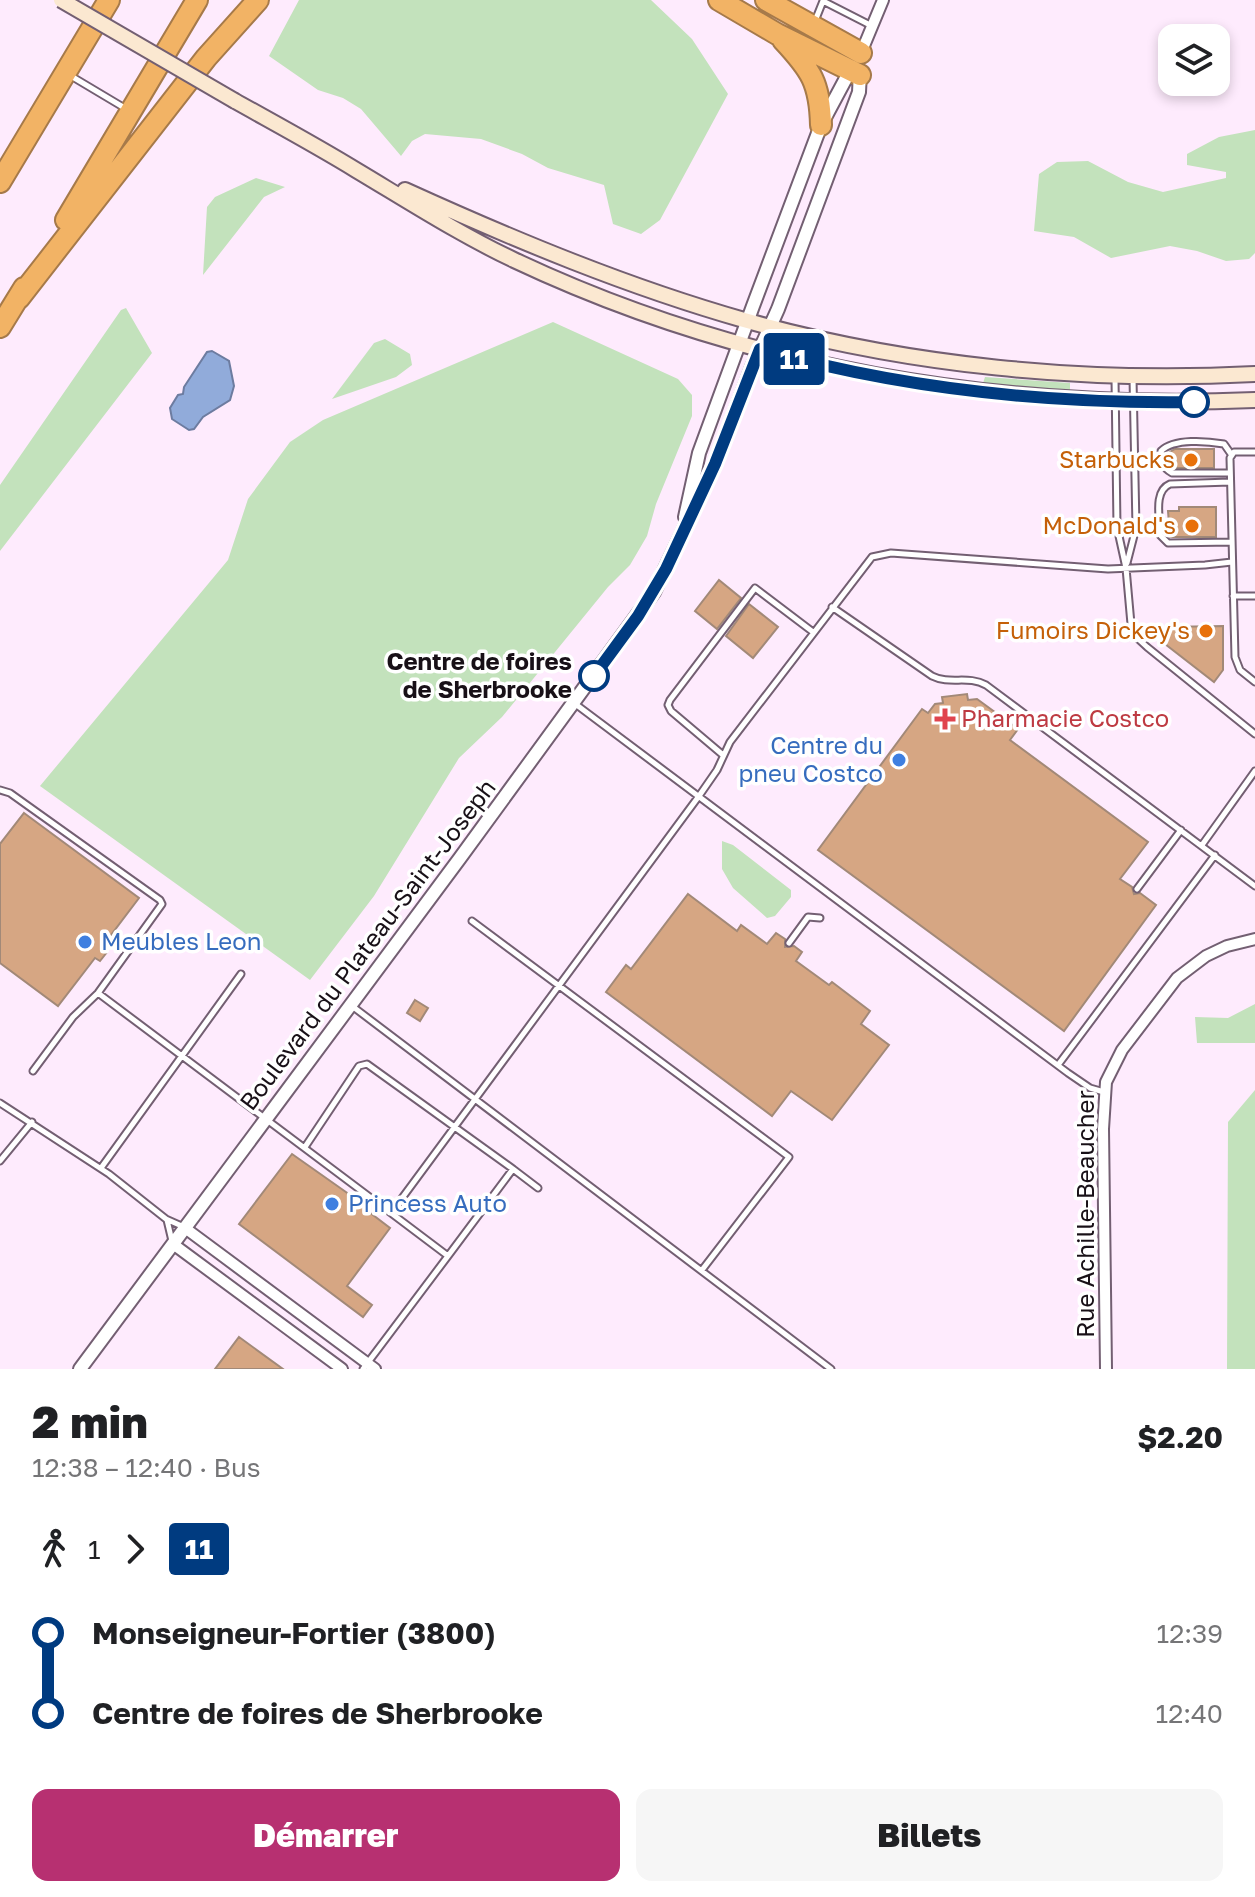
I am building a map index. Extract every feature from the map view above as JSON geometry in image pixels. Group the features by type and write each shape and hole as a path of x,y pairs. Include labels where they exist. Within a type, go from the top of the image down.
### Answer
{"highway":[{"path":"0,182 109,0"},
{"path":"0,327 197,0"},
{"path":"19,298 213,50 258,0"},
{"path":"719,0 777,34 857,66"},
{"path":"766,0 812,27 857,66"},
{"path":"777,34 805,63 815,81 821,125"}],"main road":[{"path":"61,0 484,245 605,298 760,349 820,365 927,385 1115,402 1255,400"},
{"path":"342,162 577,263 652,291 748,321 920,357 1016,369 1115,376 1255,374"}],"street":[{"name":"Boulevard du Plateau-Saint-Joseph","path":"679,539 699,453 821,125 857,66 883,0"},
{"name":"Boulevard du Plateau-Saint-Joseph","path":"80,1369 649,600 715,464 770,326 859,92 857,66"},
{"name":"Rue Achille-Beaucher","path":"1106,1369 1104,1092 1108,1077 1119,1055 1177,978 1217,951 1255,939"},
{"path":"185,1228 369,1367"},
{"path":"173,1244 342,1369"}],"lane":[{"path":"812,27 823,0 872,26"},
{"path":"67,73 132,112"},
{"path":"1115,376 1117,527 1126,568 1128,611 1135,636 1255,734"},
{"path":"1126,568 1136,528 1133,376"},
{"path":"1230,473 1172,473 1162,466 1161,451 1172,443 1216,443 1224,444 1231,454 1236,665 1255,682"},
{"path":"1231,454 1255,452"},
{"path":"1230,482 1170,484 1163,487 1159,493 1160,535 1168,543 1232,542"},
{"path":"391,1213 557,984 699,796 717,770 730,742 868,561 881,553 1088,568 1232,562"},
{"path":"723,755 671,711 668,705 670,700 755,588 813,632"},
{"path":"1233,596 1255,596"},
{"path":"832,607 932,676 948,681 976,680 986,685 1255,886"},
{"path":"574,703 1058,1065 1090,1088 1104,1092"},
{"path":"1202,845 1255,771"},
{"path":"0,790 10,793 162,904 98,993 73,1017 33,1071"},
{"path":"1137,889 1181,830"},
{"path":"1058,1065 1215,855"},
{"path":"789,943 808,917 820,918"},
{"path":"472,921 789,1157 702,1270"},
{"path":"101,1168 241,974"},
{"path":"98,993 448,1256"},
{"path":"351,1005 831,1369"},
{"path":"305,1147 359,1066 367,1064 538,1188"},
{"path":"0,1103 101,1168 166,1219 185,1228"},
{"path":"0,1161 32,1122"},
{"path":"369,1367 513,1169"},
{"path":"166,1219 173,1244"}],"green space":[{"path":"299,0 651,0 692,39 728,94 660,220 641,234 613,224 604,185 548,168 522,154 481,139 425,134 412,141 401,156 361,109 343,98 318,90 269,56"},
{"path":"1255,130 1255,253 1249,259 1226,261 1170,246 1111,258 1074,237 1034,231 1039,174 1057,162 1088,161 1128,182 1163,192 1226,178 1226,172 1187,165 1187,154 1219,137"},
{"path":"256,178 285,187 264,197 203,275 207,207 215,197"},
{"path":"126,308 152,353 0,551 0,485 121,310"},
{"path":"553,322 678,379 692,395 692,416 656,504 647,536 630,565 608,587 502,717 459,758 374,896 310,980 40,786 228,560 248,499 290,442 323,420"},
{"path":"385,339 410,354 412,365 396,377 332,399 374,343"},
{"path":"985,377 1070,383 1070,391 983,383"},
{"path":"722,841 733,845 791,890 791,897 775,916 767,918 733,888 722,869"},
{"path":"1255,1004 1255,1043 1197,1043 1195,1017 1228,1018"},
{"path":"1255,1090 1255,1369 1227,1369 1228,1122"}],"water":[{"path":"212,351 229,361 234,386 230,400 189,430 172,419 170,408 178,395 183,394 184,387 207,352"}],"building":[{"name":"Starbucks","path":"1175,449 1214,449 1214,468 1174,468 1168,462 1168,453"},
{"name":"McDonald's","path":"1179,507 1216,507 1216,537 1170,537 1168,511 1179,511"},
{"path":"719,580 741,598 717,629 695,611"},
{"path":"749,604 778,627 753,658 726,636"},
{"path":"1223,626 1223,670 1214,682 1165,644 1165,627"},
{"path":"967,694 968,700 977,699 1018,729 1010,740 1148,842 1120,879 1132,887 1134,894 1140,893 1156,905 1064,1031 818,850 922,709 928,713 935,704 943,703 942,697"},
{"path":"24,813 139,898 102,947 107,952 104,956 100,961 95,958 58,1006 0,963 0,844"},
{"path":"688,894 737,931 741,925 767,944 776,933 785,939 785,947 794,946 802,952 796,961 829,985 832,982 870,1011 861,1024 889,1045 832,1120 791,1091 772,1116 606,992 626,965 631,969"},
{"path":"415,1000 428,1008 420,1021 407,1013"},
{"path":"292,1154 353,1197 390,1228 347,1286 372,1305 363,1317 239,1224"},
{"path":"239,1337 283,1369 215,1369"}],"bus line":[{"name":"11","path":"594,676 638,616 666,569 715,464 760,349 855,372 964,390 1095,402 1194,402"}],"place":[{"name":"Starbucks","path":"1191,460"},
{"name":"McDonald's","path":"1192,526"},
{"name":"Fumoirs Dickey's","path":"1206,631"},
{"name":"Centre de foires de Sherbrooke","path":"594,676"},
{"name":"Pharmacie Costco","path":"945,719"},
{"name":"Centre du pneu Costco","path":"899,760"},
{"name":"Meubles Leon","path":"85,942"},
{"name":"Princess Auto","path":"332,1204"}]}
